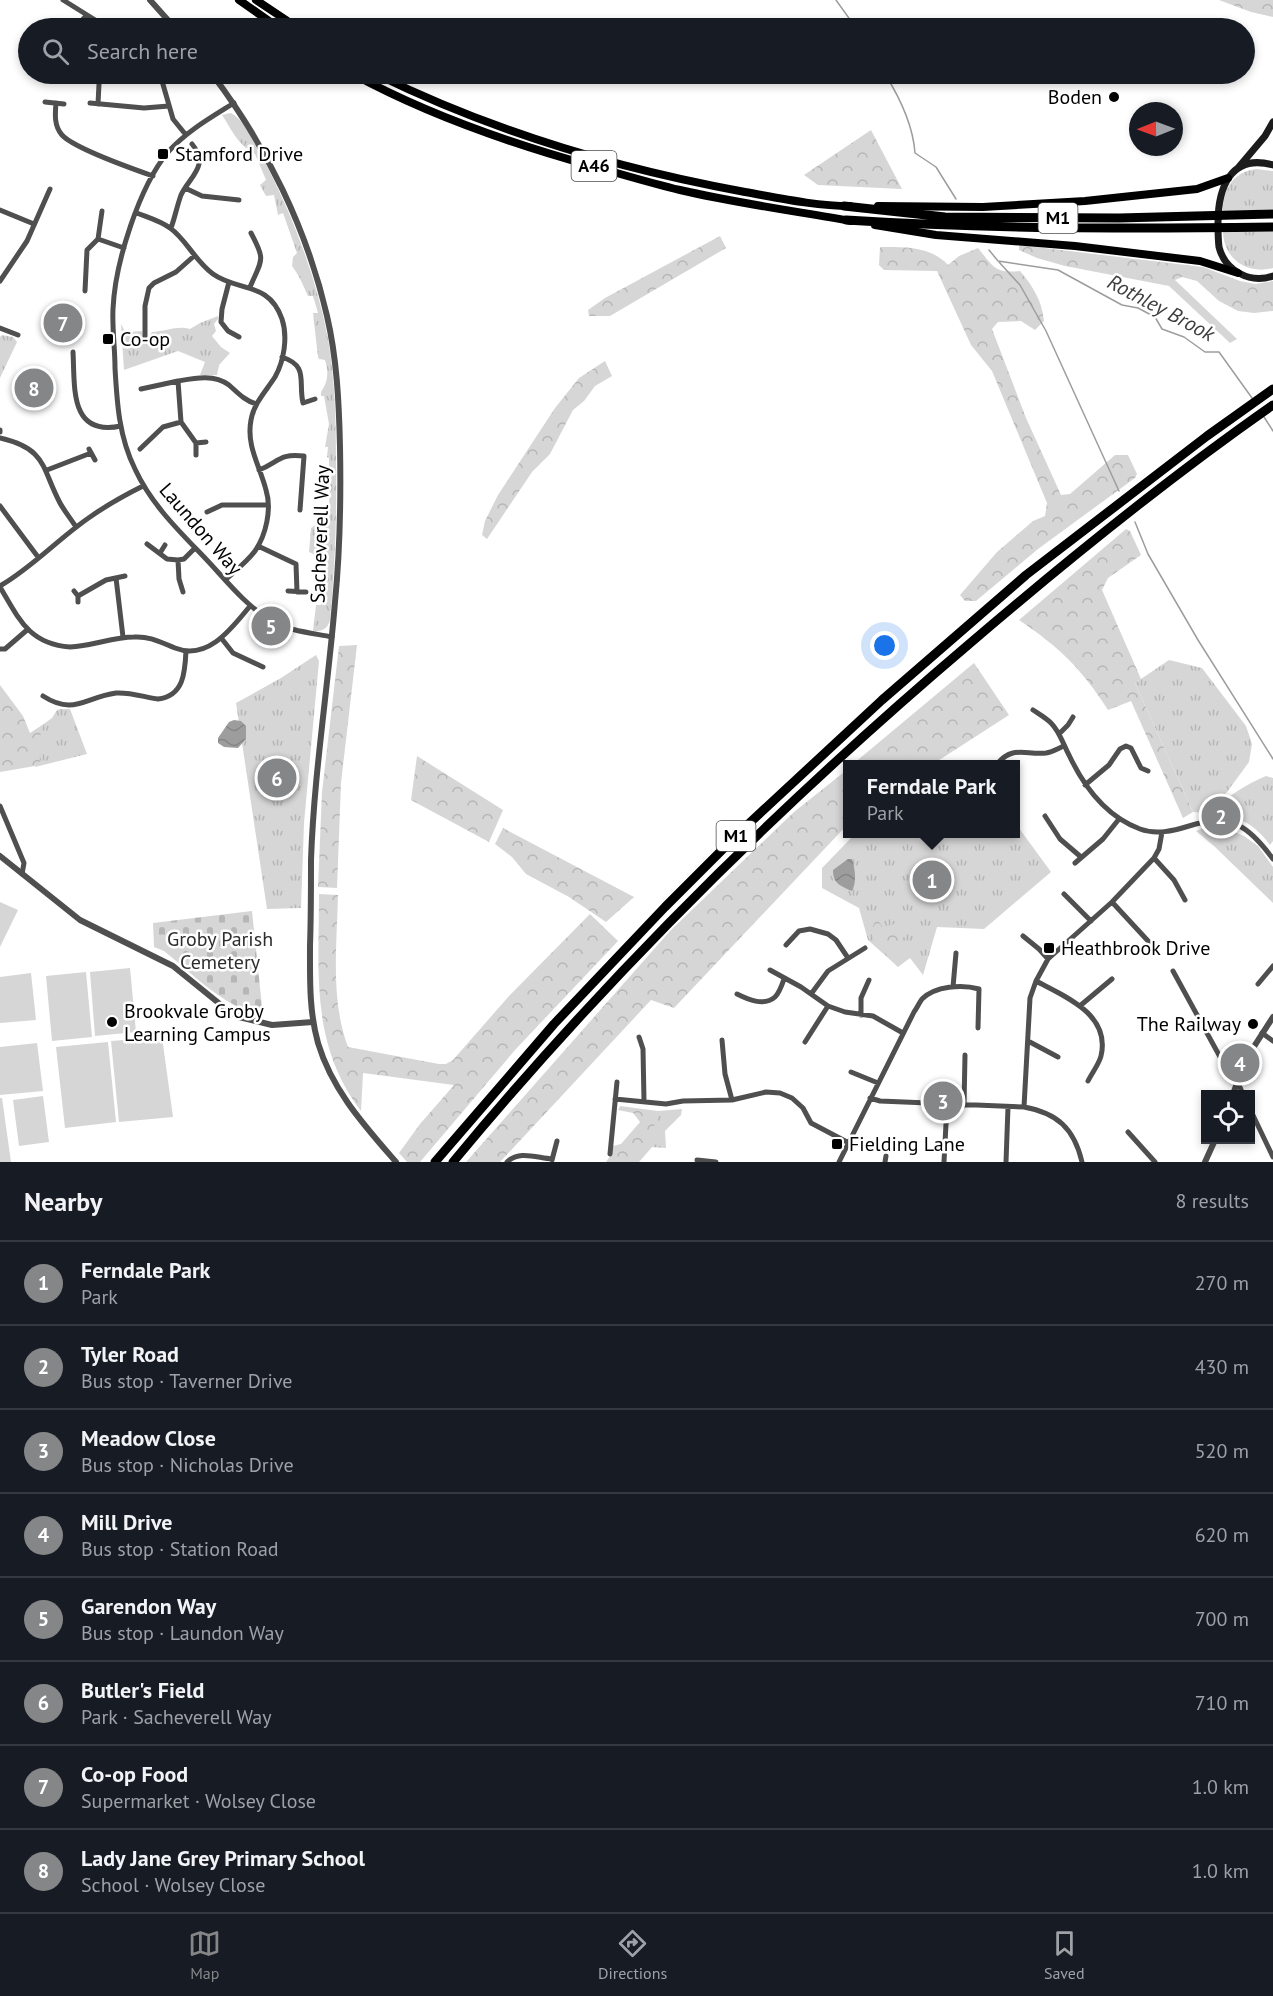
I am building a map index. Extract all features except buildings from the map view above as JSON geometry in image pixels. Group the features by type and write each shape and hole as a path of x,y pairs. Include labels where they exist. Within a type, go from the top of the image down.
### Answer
{"highway":[{"path":"239,0 265,18"},
{"path":"256,0 283,18"},
{"name":"A46","path":"373,84 424,109 471,128 557,156 679,190 777,210 846,220"},
{"name":"A46","path":"396,84 476,119 591,156 672,177 727,188 844,206"},
{"path":"844,206 983,207 1085,201 1197,189 1228,178"},
{"name":"M1","path":"844,206 945,217 1119,218 1273,214"},
{"path":"846,220 936,236 1075,246 1200,261 1238,273"},
{"name":"M1","path":"846,220 1027,229 1273,227"},
{"name":"M1","path":"435,1162 554,1024 664,907 743,829 882,700 1026,575 1207,436 1273,389"},
{"name":"M1","path":"453,1162 513,1090 603,990 754,837 891,711 1077,553 1272,406"}],"main road":[{"path":"1273,122 1265,136 1228,178 1221,191 1218,208 1218,235 1223,256 1238,273 1252,279 1273,276"},
{"path":"1238,168 1257,163 1273,165"}],"street":[{"path":"63,0 92,18"},
{"path":"150,0 166,18"},
{"path":"84,18 87,15"},
{"path":"98,104 99,84"},
{"path":"164,84 173,118 186,135"},
{"name":"Sacheverell Way","path":"220,84 234,103 266,157 294,216 318,282 331,338 339,404 340,501 337,581 313,821 309,990 314,1022 327,1067 340,1091 369,1132 395,1162"},
{"path":"45,102 64,104"},
{"path":"56,103 57,126 62,135 95,153 153,176"},
{"path":"90,103 144,108 169,106"},
{"name":"Laundon Way","path":"234,103 186,135 167,153 153,176 136,213 118,265 112,311 117,405 127,450 143,486 159,509 195,548 250,606 278,624 332,637"},
{"path":"171,228 185,188 197,172 199,148 192,144"},
{"path":"185,188 202,196 231,195 238,200"},
{"path":"0,281 27,241 50,189"},
{"path":"0,210 34,224"},
{"path":"85,291 87,250 98,239 102,211"},
{"path":"136,213 171,228 194,256 214,274 229,282 250,287 269,299 282,319 285,336 282,357 275,376 256,405 251,419 250,445 267,491 268,505 264,531 254,552 225,580"},
{"path":"250,287 262,260 261,252 251,233"},
{"path":"98,239 124,248"},
{"path":"246,243 254,239"},
{"path":"145,336 146,296 149,288 176,272 194,256"},
{"path":"229,282 221,322 228,331 239,337"},
{"path":"0,328 18,335"},
{"path":"145,329 154,329"},
{"path":"73,352 78,409 81,416 86,422 96,426 110,428 121,426"},
{"path":"282,357 294,361 299,367 303,403 315,399"},
{"path":"141,389 200,378 218,379 244,400 256,405"},
{"path":"178,381 181,422 196,443 196,455"},
{"path":"152,386 154,393"},
{"path":"140,449 163,427 181,422"},
{"path":"0,438 24,445 40,458 61,505 76,527"},
{"path":"196,443 206,442"},
{"path":"145,444 150,450"},
{"path":"46,470 90,451 95,460"},
{"path":"259,470 290,454 304,456 300,510"},
{"path":"143,486 90,517 38,557 19,575 0,586 27,630 40,640 70,648 123,637 149,637 186,651 209,646 222,639 250,606"},
{"path":"207,512 221,502 268,505"},
{"path":"0,506 38,557"},
{"path":"147,544 172,561 184,559 195,548"},
{"path":"159,553 165,545"},
{"path":"258,546 296,564 297,592"},
{"path":"178,560 179,579 183,592"},
{"path":"76,596 106,580 125,576"},
{"path":"116,578 123,637"},
{"path":"288,591 306,592"},
{"path":"4,651 27,630"},
{"path":"222,639 233,654 262,667"},
{"path":"43,696 54,703 65,706 116,693 165,698 177,690 181,684 186,651"},
{"path":"254,664 257,655"},
{"path":"50,711 54,703"},
{"path":"1033,710 1052,724 1059,734 1084,785 1105,808 1119,819 1142,830 1162,832 1206,822 1224,820 1233,822 1249,830 1273,859"},
{"path":"1059,734 1073,717"},
{"path":"1000,760 1016,752 1047,753 1064,746"},
{"path":"1084,785 1109,765 1120,749 1126,746 1131,748 1141,768 1148,771"},
{"path":"0,806 24,863 22,873"},
{"path":"1045,816 1060,839 1081,857"},
{"path":"1075,863 1103,839 1119,819"},
{"path":"1024,1107 1030,998 1036,981 1048,959 1112,902 1154,858 1159,849 1162,832"},
{"path":"0,856 80,920 173,966 239,1017 272,1025 314,1022"},
{"path":"1154,858 1174,879 1185,900"},
{"path":"1179,890 1186,887"},
{"path":"1064,894 1091,921"},
{"path":"1112,902 1149,942"},
{"path":"786,945 799,931 810,929 828,934 836,940 848,958"},
{"path":"1023,936 1048,959"},
{"path":"811,994 828,971 866,948"},
{"path":"953,987 957,953"},
{"path":"1258,984 1273,966"},
{"path":"770,970 828,1006 873,1016 903,1033"},
{"path":"1173,971 1225,1065 1240,1074"},
{"path":"737,994 754,1001 771,999 775,997 784,979"},
{"path":"1080,1005 1113,979"},
{"path":"861,1015 861,998 869,980"},
{"path":"1036,981 1080,1005 1095,1021 1101,1039 1101,1056 1088,1081"},
{"path":"839,1162 903,1033 924,998 941,989 953,987 979,989 978,1028"},
{"path":"805,1041 828,1006"},
{"path":"1235,1090 1251,1050 1273,1017"},
{"path":"1262,1033 1273,1041"},
{"path":"639,1037 644,1049 644,1101"},
{"path":"722,1040 724,1074 732,1100"},
{"path":"1028,1041 1058,1057"},
{"path":"964,1105 965,1055"},
{"path":"851,1072 878,1083"},
{"path":"610,1154 617,1082"},
{"path":"1238,1083 1241,1090"},
{"path":"615,1099 666,1104 683,1101 732,1100 766,1092 780,1093 792,1098 803,1108 811,1123 849,1143"},
{"path":"870,1098 880,1101 947,1105 1024,1107 1044,1111 1061,1123 1076,1142 1082,1162"},
{"path":"944,1162 947,1105"},
{"path":"1006,1162 1008,1107"},
{"path":"1255,1118 1273,1157"},
{"path":"1128,1132 1155,1162"},
{"path":"507,1162 510,1158 522,1154 552,1160 557,1141"},
{"path":"1205,1162 1213,1144"},
{"path":"697,1160 716,1162"}],"green space":[{"path":"1219,0 1273,0 1273,17 1251,12"},
{"path":"230,113 241,121 252,137 287,209 318,295 328,339 335,416 335,541 330,620 326,628 319,631 313,631 316,605 321,605 324,573 320,557 309,552 311,528 317,524 328,525 330,484 328,447 325,447 329,424 324,396 321,396 327,369 325,360 318,357 313,313 318,313 313,296 308,296 292,266 293,257 297,253 283,213 278,215 274,195 266,196 260,185 266,180 255,154 239,141 222,115"},
{"path":"871,130 902,189 818,185 804,175"},
{"path":"1256,169 1273,171 1273,209 1223,212 1224,196 1230,183 1241,174"},
{"path":"1273,231 1273,268 1263,270 1246,267 1232,257 1224,242 1223,232"},
{"path":"720,236 726,248 610,316 589,316 588,310 605,298"},
{"path":"1019,245 1203,267 1240,281 1255,284 1273,281 1273,311 1254,313 1238,311 1219,301 1197,281 1182,277 1175,280 1237,339 1230,343 1169,286 1065,266 1019,250"},
{"path":"880,247 925,251 934,254 948,265 959,256 978,248 996,268 1005,271 1020,271 1036,294 1044,321 1035,330 1021,321 998,322 992,329 1026,418 1061,495 1070,494 1115,455 1128,455 1137,474 1135,478 1038,549 976,601 965,601 960,595 997,552 1033,521 1045,516 1047,503 992,371 971,345 937,271 884,270 879,265"},
{"path":"218,316 214,324 216,331 212,336 221,347 230,353 219,365 217,375 200,375 205,362 178,351 124,370 121,324 127,335 130,332 142,331 143,337 148,338 152,332 177,328 190,329"},
{"path":"2,335 13,337 17,342 0,378 0,337"},
{"path":"605,361 612,376 595,386 584,401 573,410 550,454 532,472 487,539 482,535 485,521 498,495 555,408 579,378"},
{"path":"1126,529 1130,531 1141,555 1108,578 1102,590 1141,679 1135,683 1193,812 1183,818 1131,701 1108,710 1089,682 1069,660 1019,620"},
{"path":"357,645 341,783 337,888 318,887 322,792 339,646"},
{"path":"316,655 319,661 304,823 301,908 267,909 236,703"},
{"path":"1169,660 1202,668 1246,726 1252,744 1249,762 1227,792 1206,813 1193,812 1135,683"},
{"path":"974,663 1009,715 939,760 858,760"},
{"path":"0,685 23,716 30,733 44,724 39,739 40,763 35,766 0,772"},
{"path":"60,709 70,709 87,754 35,767 37,759 30,734"},
{"path":"417,756 503,810 489,842 411,800"},
{"path":"843,773 843,829 674,1008 651,1000 500,1162 466,1162 670,931 794,812"},
{"path":"1266,776 1273,778 1273,841 1270,845 1258,831 1244,821 1219,814 1209,814 1235,792"},
{"path":"1206,827 1230,830 1258,846 1273,867 1273,903 1196,831"},
{"path":"503,828 634,897 606,922 569,897 526,874 512,857 495,844"},
{"path":"1020,829 1051,872 984,929 937,927 923,975 910,958 898,967 868,940 859,908 822,888 822,868 851,838 1020,838"},
{"path":"319,894 338,895 337,991 342,1029 348,1047 439,1064 446,1064 453,1060 509,996 590,914 618,941 515,1050 420,1162 407,1162 399,1153 420,1124 454,1085 363,1073 361,1111 345,1086 333,1060 325,1034 319,980"},
{"path":"0,902 18,910 0,947"},
{"name":"Groby Parish Cemetery","path":"252,911 263,1016 235,1006 164,951 154,947 153,923"},
{"path":"876,920 883,928 894,924 909,929 896,948 898,958 892,959 875,942 872,932"},
{"path":"130,968 136,1032 95,1036 90,972"},
{"path":"86,972 92,1037 52,1041 46,976"},
{"path":"31,973 36,1020 0,1023 0,977"},
{"path":"162,1037 173,1117 119,1122 111,1041"},
{"path":"108,1042 116,1122 65,1128 56,1047"},
{"path":"37,1043 43,1091 0,1095 0,1047"},
{"path":"43,1096 49,1142 19,1146 13,1100"},
{"path":"0,1098 2,1098 11,1162 0,1162"},
{"path":"620,1106 658,1111 682,1109 681,1115 665,1131 666,1148 651,1147 643,1115 618,1110"},
{"path":"631,1110 660,1114 651,1132 653,1146 639,1162 606,1162 613,1146 621,1144 640,1122"}],"water":[{"path":"241,721 246,726 246,739 238,748 224,747 218,743 218,738 229,722"},
{"path":"848,859 852,859 855,871 852,891 838,884 833,875 833,870"}],"waterway":[{"name":"Rothley Brook","path":"836,0 849,18"},
{"name":"Rothley Brook","path":"891,84 912,132 915,153 936,167 956,199"},
{"name":"Rothley Brook","path":"989,250 998,261 1058,270 1122,305 1138,308 1155,317 1162,329 1184,337 1205,352 1219,352 1252,398"},
{"name":"Rothley Brook","path":"999,262 1020,285 1046,331 1119,491"},
{"name":"Rothley Brook","path":"1264,417 1273,431"},
{"name":"Rothley Brook","path":"1135,522 1148,554 1198,640 1273,759"}],"place":[{"name":"Boden","path":"1114,97"},
{"name":"Stamford Drive","path":"163,154"},
{"name":"Co-op Food","path":"63,323"},
{"name":"Co-op","path":"108,339"},
{"name":"Lady Jane Grey Primary School","path":"34,388"},
{"name":"Garendon Way","path":"271,626"},
{"name":"Butler's Field","path":"277,778"},
{"name":"Tyler Road","path":"1221,816"},
{"name":"Ferndale Park","path":"932,880"},
{"name":"Heathbrook Drive","path":"1049,948"},
{"name":"Brookvale Groby Learning Campus","path":"112,1022"},
{"name":"The Railway","path":"1253,1024"},
{"name":"Mill Drive","path":"1240,1063"},
{"name":"Meadow Close","path":"943,1101"},
{"name":"Fielding Lane","path":"837,1144"}]}
